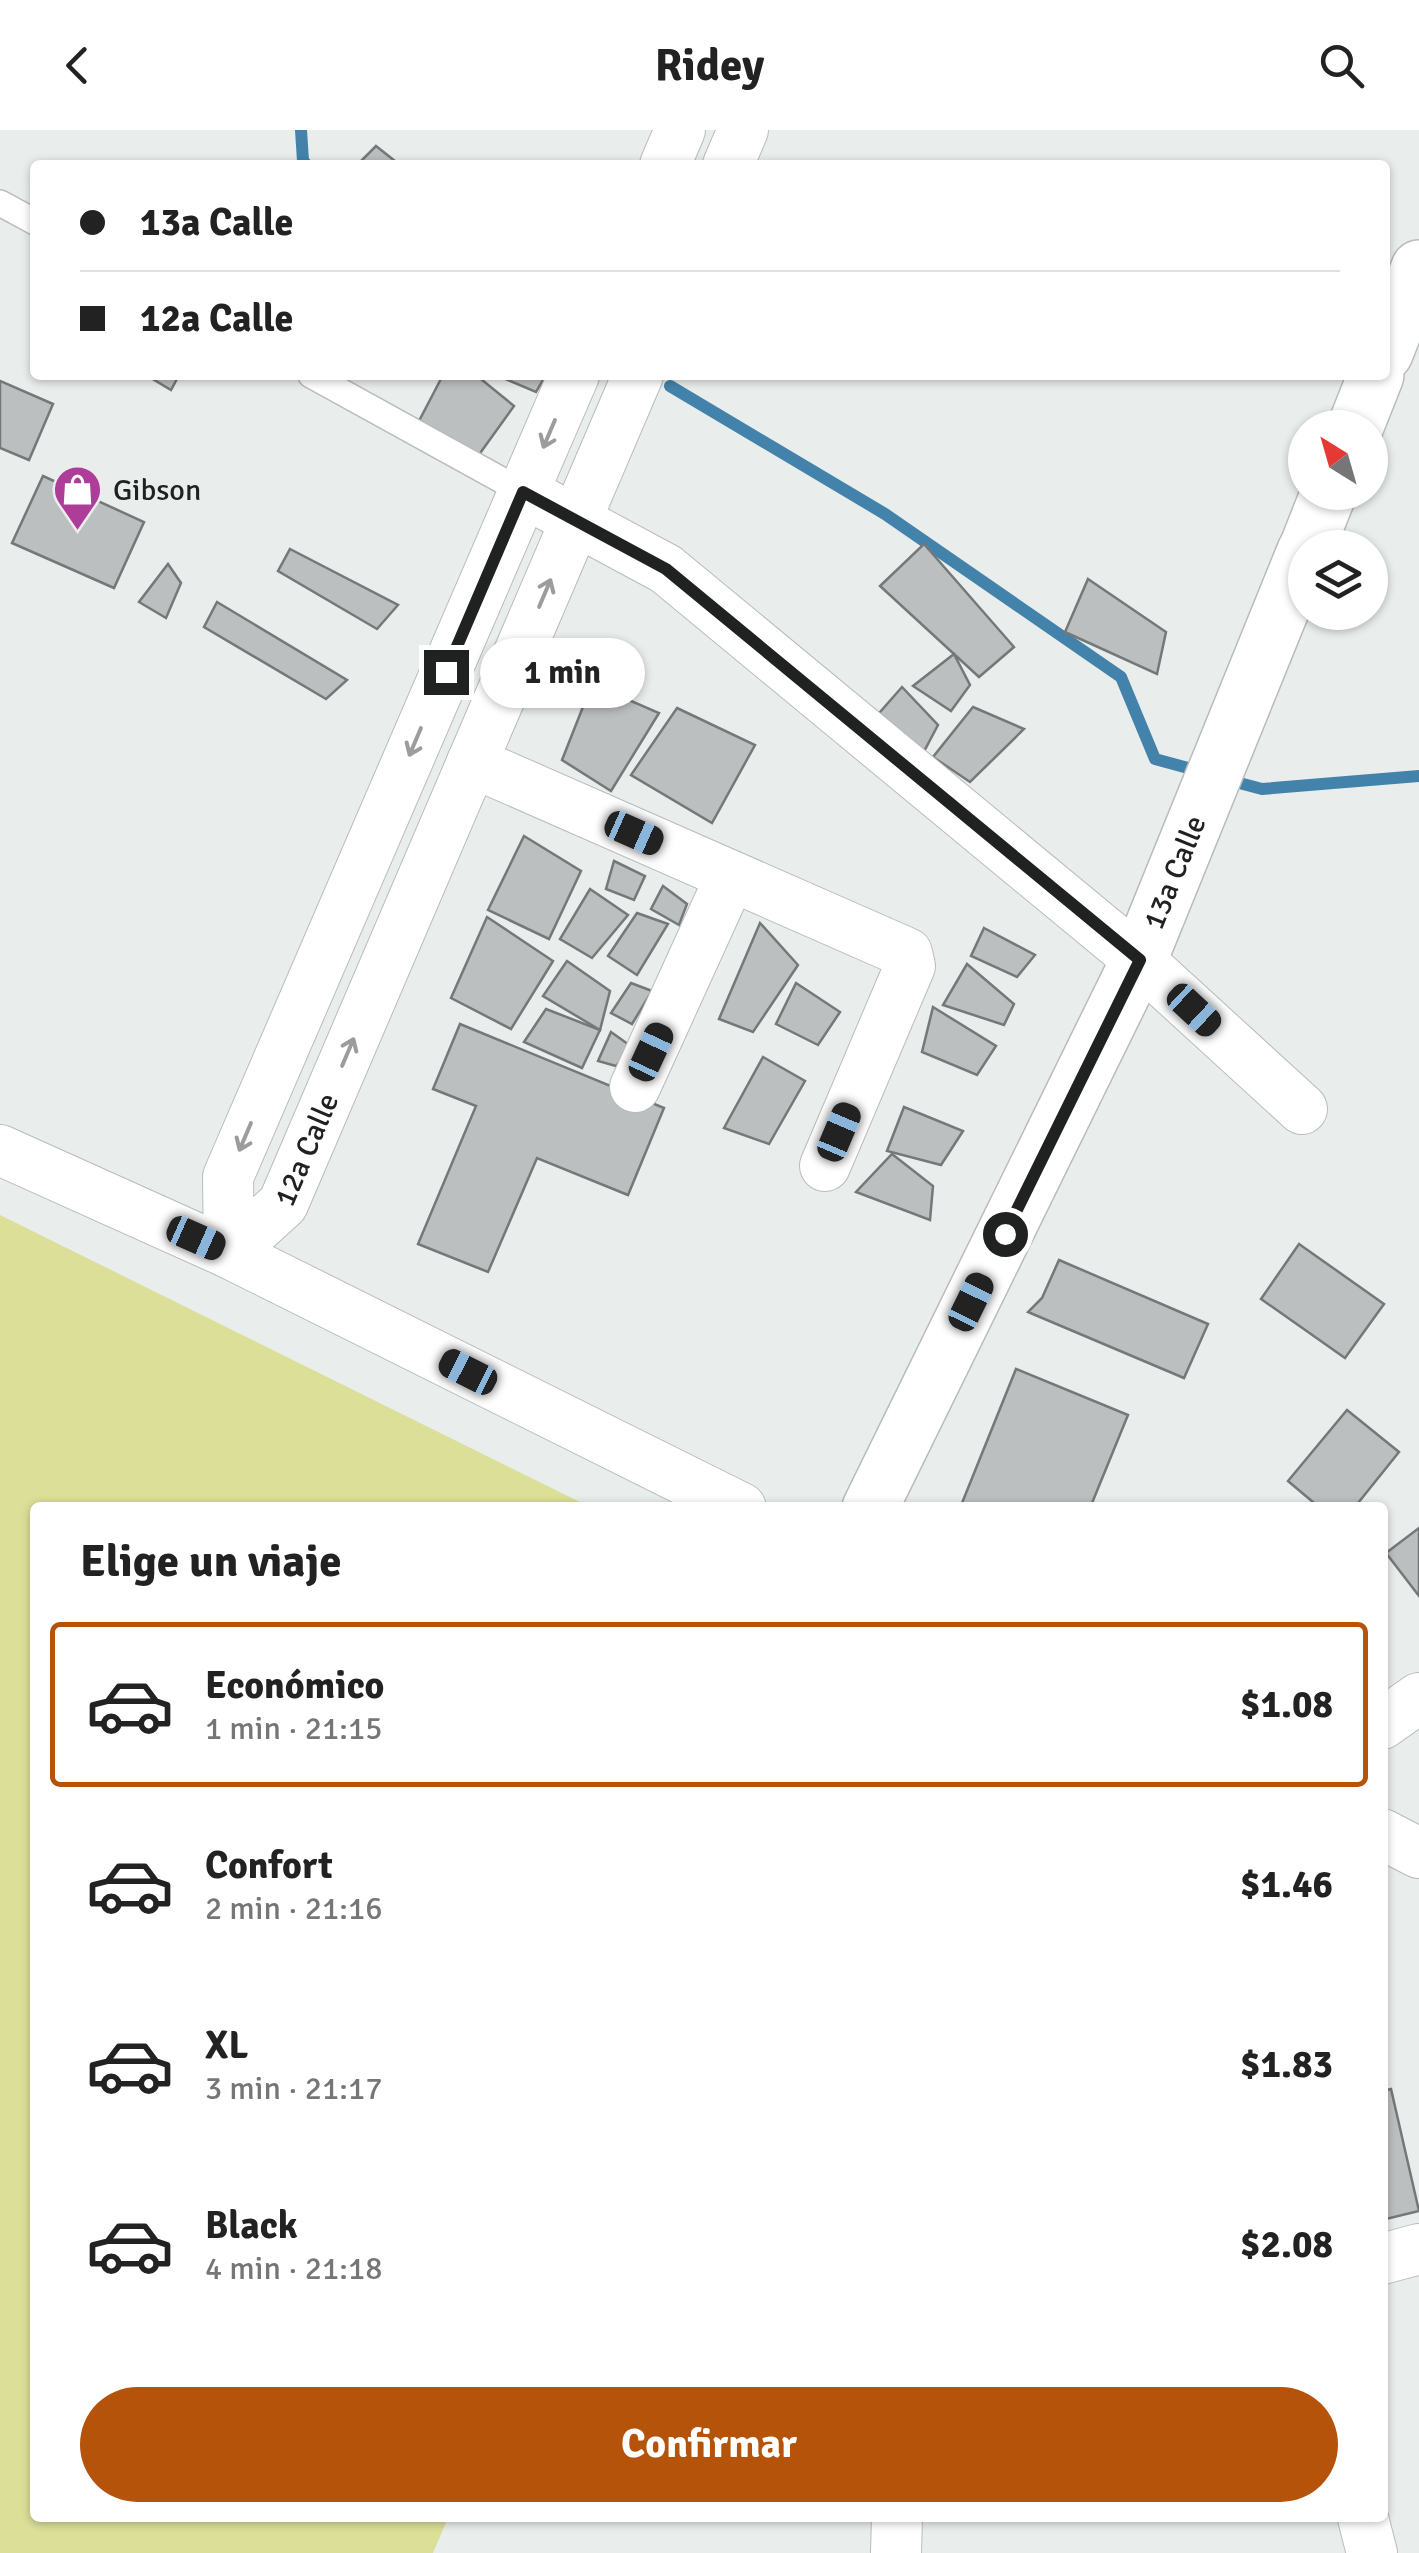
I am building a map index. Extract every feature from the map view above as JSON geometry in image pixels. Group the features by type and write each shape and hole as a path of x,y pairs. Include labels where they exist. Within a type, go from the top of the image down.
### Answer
{"street":[{"path":"666,160 680,130"},
{"path":"730,160 743,130"},
{"path":"1390,340 1419,268"},
{"name":"12a Calle","path":"229,1253 228,1177 572,380"},
{"name":"12a Calle","path":"229,1253 283,1204 636,380"},
{"path":"1362,410 1374,380"},
{"path":"523,492 666,569 1140,960 1302,1109"},
{"name":"13a Calle","path":"873,1502 1140,960 1288,594"},
{"path":"472,762 906,953 910,966 825,1166"},
{"path":"635,1087 731,876"},
{"path":"0,1150 229,1253 729,1502"},
{"path":"1388,1720 1419,1698"},
{"path":"1388,1837 1419,1853"},
{"path":"1388,2257 1419,2250"},
{"path":"896,2553 898,2522"},
{"path":"1364,2522 1372,2553"}],"lane":[{"path":"0,202 30,219"},
{"path":"321,380 523,492"}],"green space":[{"path":"0,1215 580,1502 30,1502 30,2522 446,2522 433,2553 0,2553"}],"building":[{"path":"376,146 394,160 362,160"},
{"path":"154,380 176,380 171,390"},
{"path":"440,380 482,380 514,406 478,456 419,421"},
{"path":"508,380 543,380 536,392"},
{"path":"0,381 53,404 29,460 0,448"},
{"name":"Gibson","path":"43,476 144,522 114,588 12,543"},
{"path":"924,544 1014,647 979,677 880,586"},
{"path":"290,549 398,605 377,629 278,571"},
{"path":"168,564 181,583 166,618 139,602"},
{"path":"1088,579 1166,632 1157,674 1065,632"},
{"path":"217,602 347,680 326,699 204,627"},
{"path":"954,654 970,685 951,711 913,686"},
{"path":"592,684 659,713 611,791 562,760"},
{"path":"902,687 938,725 920,759 874,719"},
{"path":"973,707 1024,729 970,782 933,757"},
{"path":"677,708 755,745 712,823 631,775"},
{"path":"524,836 581,871 549,939 488,910"},
{"path":"614,861 645,876 634,900 606,889"},
{"path":"663,886 687,904 679,925 651,909"},
{"path":"590,889 628,915 592,958 560,939"},
{"path":"637,913 668,924 637,975 608,956"},
{"path":"487,917 553,961 511,1029 451,998"},
{"path":"760,923 798,965 753,1032 719,1019"},
{"path":"984,928 1035,955 1017,977 971,956"},
{"path":"567,961 610,991 600,1030 543,996"},
{"path":"967,964 1014,1004 1004,1025 943,1005"},
{"path":"631,983 652,991 632,1024 611,1013"},
{"path":"796,983 840,1012 818,1045 776,1024"},
{"path":"933,1007 996,1046 977,1075 922,1052"},
{"path":"546,1009 600,1030 582,1068 524,1042"},
{"path":"460,1024 664,1108 628,1195 537,1158 488,1272 418,1244 476,1106 433,1089"},
{"path":"611,1032 632,1047 616,1066 598,1061"},
{"path":"763,1057 805,1081 769,1144 724,1128"},
{"path":"904,1107 963,1131 941,1165 887,1151"},
{"path":"892,1154 933,1186 930,1220 856,1192"},
{"path":"1299,1244 1384,1304 1345,1358 1261,1299"},
{"path":"1059,1260 1208,1324 1184,1378 1028,1312 1042,1298"},
{"path":"1016,1369 1128,1415 1092,1502 962,1502"},
{"path":"1347,1410 1399,1452 1359,1502 1313,1502 1288,1481"},
{"path":"1419,1528 1419,1596 1388,1556 1388,1551"},
{"path":"1391,2089 1419,2211 1388,2219"}],"waterway":[{"path":"301,130 303,160"},
{"path":"670,386 885,514 1121,677 1155,759 1199,771"},
{"path":"1228,780 1262,789 1419,776"}],"place":[{"name":"Gibson","path":"78,532"}],"route":[{"path":"446,672 523,492 666,569 1140,960 1005,1234"}]}
